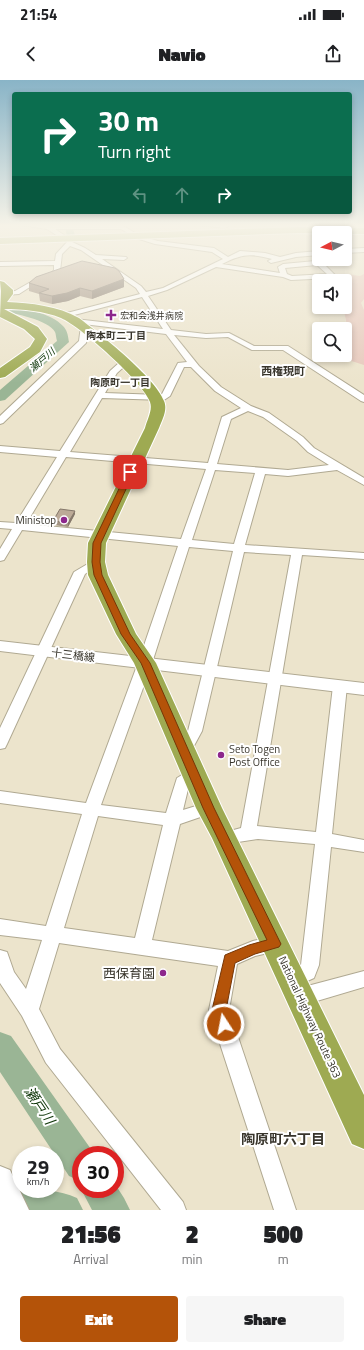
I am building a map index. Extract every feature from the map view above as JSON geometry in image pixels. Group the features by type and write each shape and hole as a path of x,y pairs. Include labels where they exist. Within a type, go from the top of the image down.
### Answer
{"highway":[{"path":"0,284 5,287 7,294 0,309"},
{"path":"0,309 14,305 75,322 123,364 156,399"},
{"path":"0,309 31,328 39,334 41,338 35,349 0,374"},
{"name":"National Highway Route 363","path":"156,399 158,411 95,550 98,575 126,634 145,663 209,808 236,835 275,944 364,1132"}],"street":[{"path":"7,294 17,293 31,284 47,278"},
{"path":"127,278 134,282 145,296 167,331 193,364 218,389 248,408 266,415 311,450 364,482"},
{"path":"75,322 165,289 188,278"},
{"path":"75,322 206,336 229,335 252,348 285,348 364,399"},
{"path":"0,421 83,341 75,322"},
{"path":"0,558 65,454 114,370 123,364"},
{"path":"100,395 156,399 166,396 181,366 193,364"},
{"path":"29,1010 54,934 92,808 145,663 212,466 227,417 248,408"},
{"path":"0,448 302,473 339,467"},
{"path":"142,946 172,820 182,782 189,763 195,731 239,548 261,470"},
{"path":"0,525 296,553 364,556"},
{"path":"296,553 275,678 236,835 283,834 364,846"},
{"path":"0,744 80,572 96,562"},
{"name":"十三橋線","path":"0,646 364,689"},
{"path":"296,988 310,965 325,841 340,686"},
{"path":"0,797 92,808 172,820 209,808"},
{"path":"0,927 229,959 253,949 275,944"},
{"path":"0,958 6,976 29,1010 53,1056 175,1210"},
{"path":"229,959 219,1010 285,1210"},
{"path":"296,988 364,979"},
{"path":"1,1183 15,1210"}],"shaded area":[{"path":"352,278 364,278 364,299 361,303 364,310 364,365 352,361 352,322 346,322 345,314 352,314"}],"building":[{"path":"35,278 123,278 124,279 92,291 80,288 67,293 52,296 39,293 49,289 29,283"},
{"path":"60,509 75,511 68,523 53,521"}],"waterway":[{"name":"瀬戸川","path":"0,308 32,315 49,322 60,330 63,342 0,397"},
{"name":"瀬戸川","path":"0,1046 72,1151"},
{"name":"瀬戸川","path":"104,1198 112,1210"},
{"path":"0,1200 65,1210"}],"place":[{"name":"宏和会浅井病院","path":"111,315"},
{"name":"Ministop","path":"64,520"},
{"name":"Seto Togen Post Office","path":"221,755"},
{"name":"西保育園","path":"163,973"}],"district":[{"name":"陶本町二丁目","path":"116,335"},
{"name":"西権現町","path":"283,371"},
{"name":"陶原町一丁目","path":"120,382"},
{"name":"陶原町六丁目","path":"283,1138"}],"route":[{"path":"130,472 97,543 95,550 98,575 126,634 145,663 209,808 225,838 275,944 253,949 229,959 219,1010 224,1024"}]}
